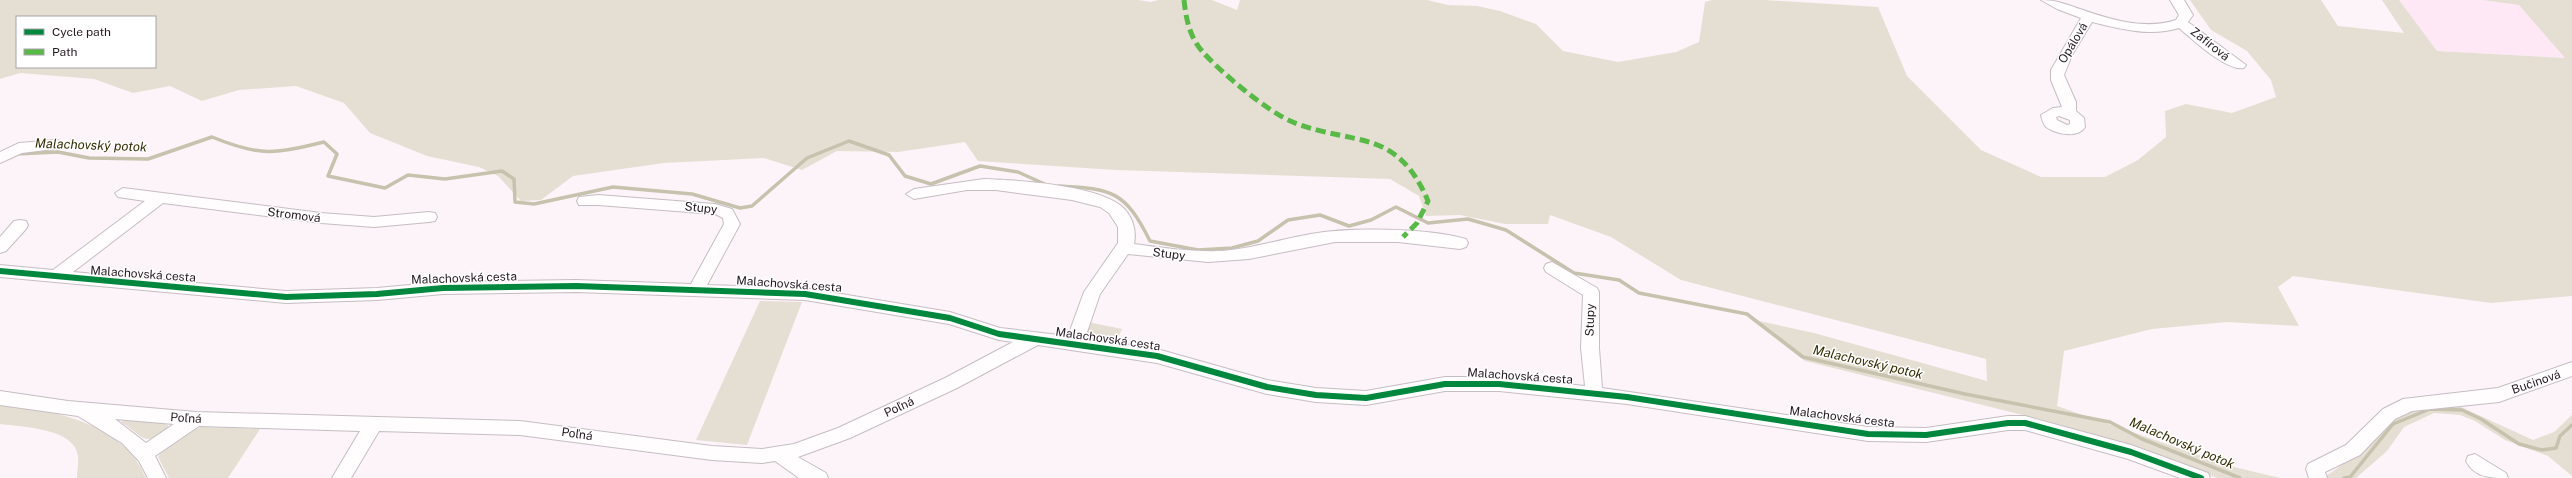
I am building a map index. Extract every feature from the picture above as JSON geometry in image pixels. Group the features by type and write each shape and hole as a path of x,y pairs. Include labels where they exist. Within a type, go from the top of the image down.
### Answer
{"street":[{"name":"Opálová","path":"2048,0 2088,17 2141,27"},
{"name":"Zafírová","path":"2141,27 2170,26 2181,23 2186,15 2177,0"},
{"name":"Opálová","path":"2068,113 2070,102 2059,81 2057,70 2088,17"},
{"name":"Zafírová","path":"2181,23 2213,49 2239,66"},
{"path":"5,155 19,148 57,145"},
{"path":"914,194 986,184 1032,188 1095,200 1107,204 1122,217 1128,235 1124,248"},
{"name":"Stromová","path":"123,192 286,214 364,222 429,218"},
{"path":"55,277 160,198"},
{"name":"Stupy","path":"585,201 613,201 715,209 726,212 731,217 732,224 696,290"},
{"path":"0,247 20,225"},
{"name":"Stupy","path":"1124,248 1207,257 1253,252 1307,240 1336,236 1403,237 1460,243"},
{"name":"Malachovská cesta","path":"1074,344 1092,292 1124,248"},
{"name":"Stupy","path":"1552,268 1591,292 1590,348 1594,393"},
{"name":"Malachovská cesta","path":"0,272 302,298 465,287 576,286 798,293 846,298 950,318 1006,341 1074,344 1157,356 1267,387 1316,395 1366,398 1468,383 1594,393 1868,434 1920,435 2008,423 2024,423 2131,452 2201,478"},
{"name":"Poľná","path":"0,398 68,408 196,419 520,428 712,453 746,456 778,454 814,445 951,383 976,368 1006,341"},
{"name":"Bučinová","path":"2318,478 2315,469 2353,450 2389,414 2409,404 2499,394 2572,369"},
{"path":"68,408 94,417 122,432 144,454 157,478"},
{"path":"144,454 196,419"},
{"path":"341,478 374,424"},
{"path":"778,454 808,474 819,478"}],"shaded area":[{"path":"0,0 1138,0 1151,2 1158,0 1212,0 1237,10 1240,0 1427,0 1448,5 1477,6 1500,11 1536,24 1563,51 1618,62 1676,52 1699,42 1705,2 1712,0 1765,0 1878,7 1907,76 1981,150 2041,177 2105,177 2138,160 2166,137 2165,111 2186,104 2232,113 2276,97 2271,80 2247,51 2211,30 2190,0 2321,0 2338,26 2404,33 2382,0 2399,0 2437,51 2565,58 2519,5 2482,0 2572,0 2572,296 2491,303 2293,276 2278,287 2299,326 2227,322 2152,329 2064,351 2057,406 2230,466 2280,478 2218,478 2047,421 1805,361 1750,319 1814,333 1987,381 1986,359 1681,280 1611,237 1550,215 1548,224 1505,224 1460,215 1426,216 1419,196 1390,179 1116,170 978,161 965,142 898,152 837,151 802,170 764,158 664,163 573,176 541,200 521,201 498,176 479,167 427,156 370,133 344,103 296,86 239,90 202,101 170,86 133,93 94,79 20,73 0,79"},
{"path":"2398,0 2482,0 2519,5 2565,58 2437,51"},
{"path":"760,301 802,302 747,445 696,440"},
{"path":"1088,322 1122,329 1116,343 1083,339"},
{"path":"0,404 64,416 85,423 104,432 121,444 135,459 146,478 77,478 78,456 75,447 68,440 58,434 34,428 0,424"},
{"path":"2443,405 2461,407 2533,440 2554,432 2572,415 2572,476 2548,456 2505,440 2475,421 2460,415 2434,413 2404,427 2387,451 2356,478 2323,478 2361,452 2381,429 2402,413"},
{"path":"124,420 162,423 168,425 169,429 154,438 149,439 140,436 121,422"},
{"path":"202,427 260,429 228,478 169,478 158,457 171,442"}],"waterway":[{"name":"Malachovský potok","path":"16,154 58,152 89,158 148,159 212,137 243,148 268,152 292,149 324,142 337,154 328,176 385,188 408,175 445,179 502,171 514,179 515,202 534,204 613,187 692,194 740,208 752,206 807,158 849,141 889,155 905,176 931,184 980,166 1018,172 1049,186"},
{"name":"Malachovský potok","path":"1059,186 1092,189 1115,196 1124,202 1133,212 1150,241 1198,250 1232,248 1258,241 1288,220 1320,215 1349,226 1371,220 1396,207 1428,223 1468,219 1506,230 1574,273 1619,280 1639,293 1747,314 1803,357 1965,394 2110,422 2142,439 2240,478"},
{"name":"Malachovský potok","path":"2344,478 2350,477 2393,424 2430,409 2462,410 2481,419 2519,444 2542,450 2556,448 2560,436 2572,425"}],"marked path":[{"path":"1184,0 1187,24 1201,50 1223,71 1278,115 1295,123 1384,146 1398,156 1416,178 1428,201 1417,223 1403,237"}],"cycle path":[{"path":"0,271 286,297 377,294 443,288 576,286 805,294 910,310 950,318 999,334 1104,347 1157,356 1267,387 1316,395 1366,398 1445,384 1499,384 1627,397 1868,434 1926,435 2008,423 2025,423 2131,452 2201,478"}]}
